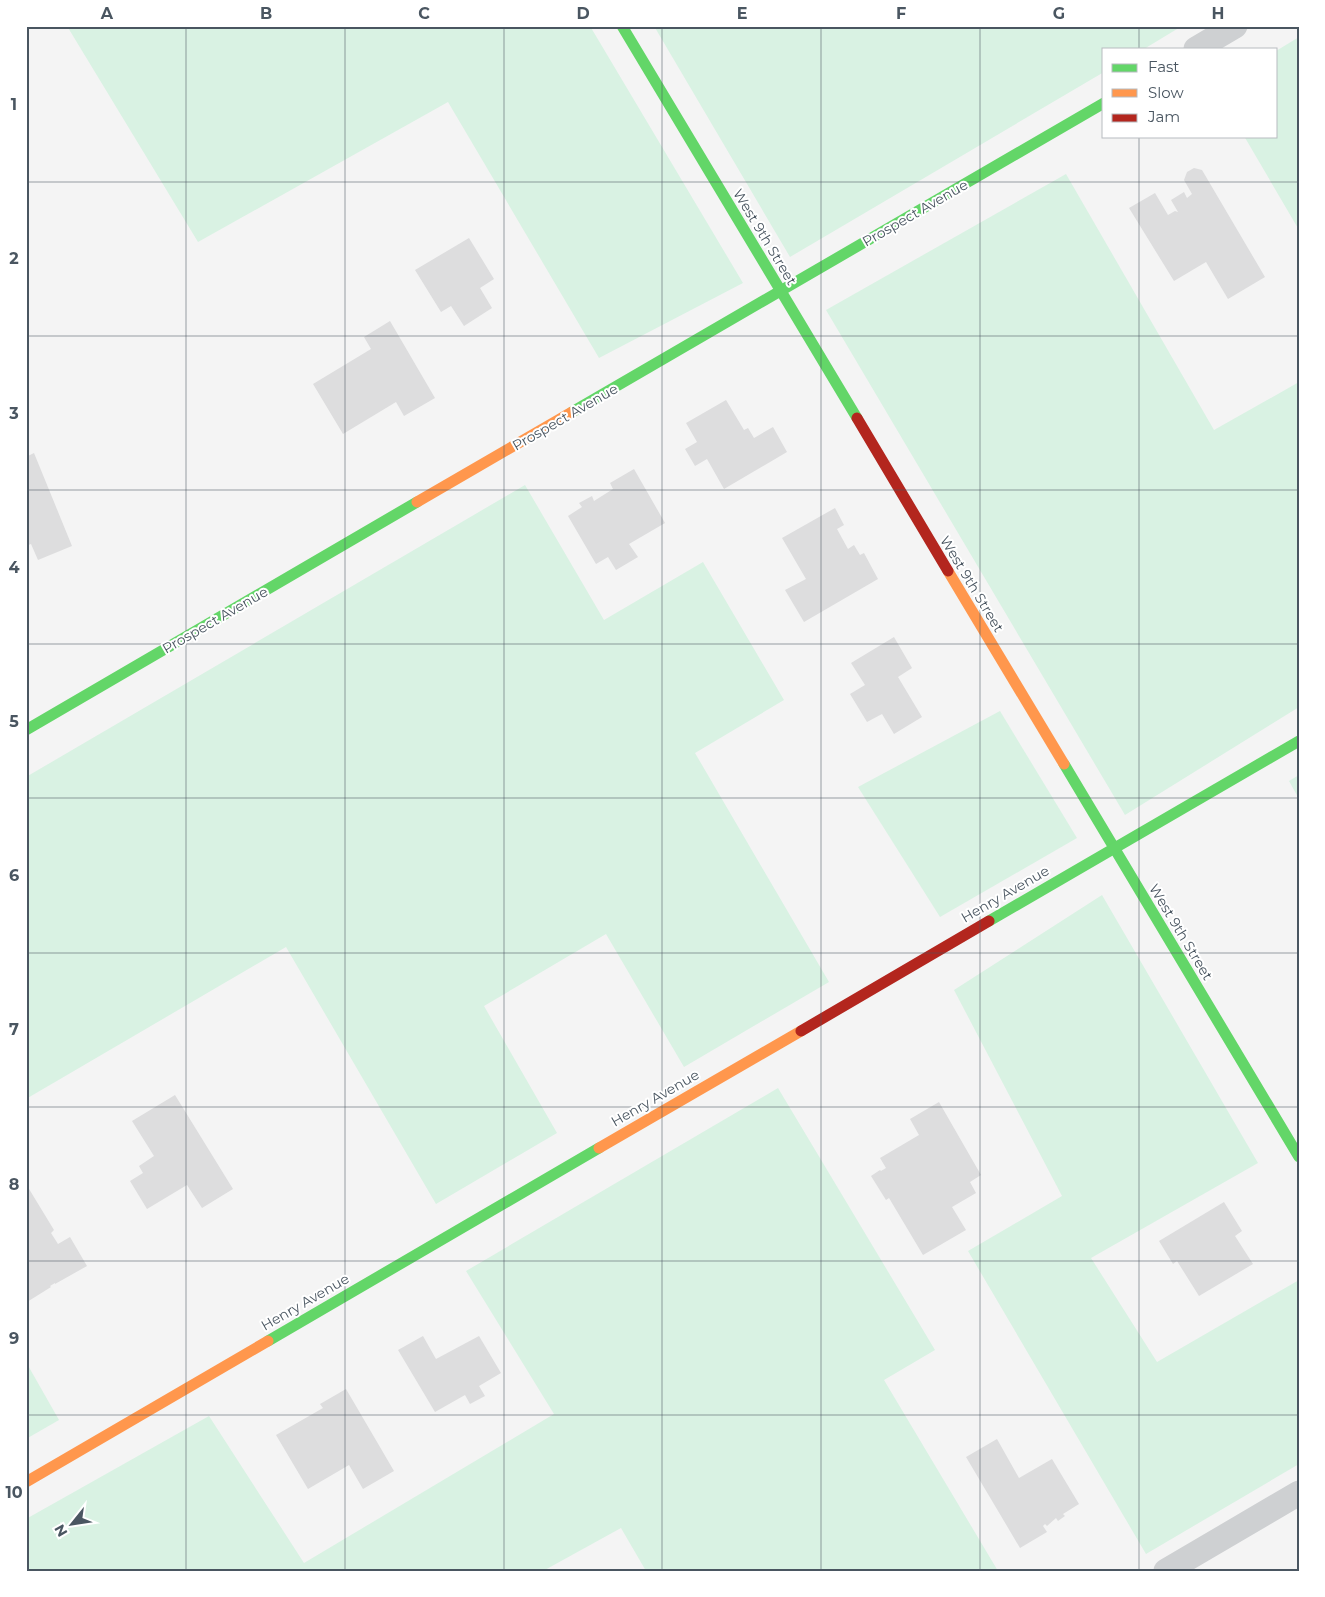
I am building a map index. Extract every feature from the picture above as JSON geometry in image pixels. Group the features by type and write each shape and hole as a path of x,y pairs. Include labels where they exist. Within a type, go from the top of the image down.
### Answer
{"street":[{"name":"West 9th Street","path":"622,26 1299,1157"},
{"path":"1198,48 1235,26"},
{"name":"Prospect Avenue","path":"26,730 1102,104"},
{"name":"Henry Avenue","path":"26,1482 1299,740"},
{"path":"1166,1571 1299,1494"}],"green space":[{"path":"67,26 590,26 743,283 599,358 448,102 198,242"},
{"path":"654,26 1182,26 1146,48 1102,48 1102,73 790,257"},
{"path":"1299,37 1299,230 1245,138 1278,138 1278,50"},
{"path":"1066,174 1214,430 1299,382 1299,707 1125,815 826,310"},
{"path":"525,485 604,620 703,562 784,700 695,753 829,982 684,1067 606,934 484,1006 557,1133 436,1204 286,947 26,1099 26,777"},
{"path":"1000,711 1077,838 940,917 858,787"},
{"path":"1299,775 1299,799 1289,781"},
{"path":"1102,895 1258,1163 1091,1258 1157,1362 1299,1280 1299,1464 1146,1554 968,1251 1062,1196 954,990"},
{"path":"778,1088 935,1350 884,1380 998,1571 646,1571 621,1528 543,1571 26,1571 26,1519 209,1416 304,1563 554,1414 466,1271"},
{"path":"26,1362 59,1420 26,1439"}],"building":[{"path":"1194,168 1202,170 1265,277 1228,299 1206,262 1174,281 1129,208 1155,193 1168,215 1175,211 1178,212 1171,200 1184,192 1187,198 1192,194 1184,180 1187,172"},
{"path":"469,238 494,279 480,288 492,308 464,326 451,306 441,312 415,270"},
{"path":"390,321 435,398 404,416 396,402 343,434 313,384 371,349 364,337"},
{"path":"726,400 744,430 748,428 754,438 773,427 787,452 724,489 707,459 695,466 685,449 697,442 686,423"},
{"path":"34,453 72,546 38,560 31,544 26,546 26,457"},
{"path":"634,469 665,523 629,544 638,557 616,570 608,557 596,564 568,516 582,507 579,503 592,496 594,501 613,489 610,483"},
{"path":"835,508 844,525 837,529 848,549 854,545 860,555 864,553 878,579 804,622 785,590 806,579 782,538"},
{"path":"894,637 912,668 898,677 922,717 894,734 882,714 867,722 850,694 865,685 851,663"},
{"path":"175,1095 233,1189 202,1208 187,1185 147,1209 130,1181 143,1173 139,1166 154,1156 132,1121"},
{"path":"939,1102 981,1175 970,1182 976,1193 952,1207 966,1230 923,1255 889,1198 886,1200 871,1176 886,1168 880,1158 919,1135 910,1119"},
{"path":"26,1184 54,1230 51,1233 58,1244 70,1237 87,1266 50,1286 27,1302"},
{"path":"1224,1202 1242,1231 1235,1236 1253,1264 1199,1296 1177,1261 1173,1264 1159,1241"},
{"path":"423,1336 436,1359 479,1336 501,1373 479,1386 485,1396 470,1404 465,1395 435,1412 398,1350"},
{"path":"346,1389 394,1471 363,1489 349,1465 308,1489 276,1435 323,1408 320,1404"},
{"path":"997,1439 1019,1478 1052,1459 1079,1504 1063,1514 1065,1516 1058,1521 1056,1518 1047,1526 1045,1524 1043,1526 1047,1532 1020,1548 966,1457"}],"traffic: fast":[{"path":"622,26 857,418"},
{"path":"572,412 1102,104"},
{"path":"26,730 417,502"},
{"path":"989,921 1299,741"},
{"path":"1064,764 1299,1157"},
{"path":"268,1341 599,1148"}],"traffic: slow":[{"path":"417,502 572,412"},
{"path":"948,571 1064,764"},
{"path":"599,1148 801,1031"},
{"path":"26,1482 268,1341"}],"traffic: jam":[{"path":"857,418 948,571"},
{"path":"801,1031 989,921"}]}
